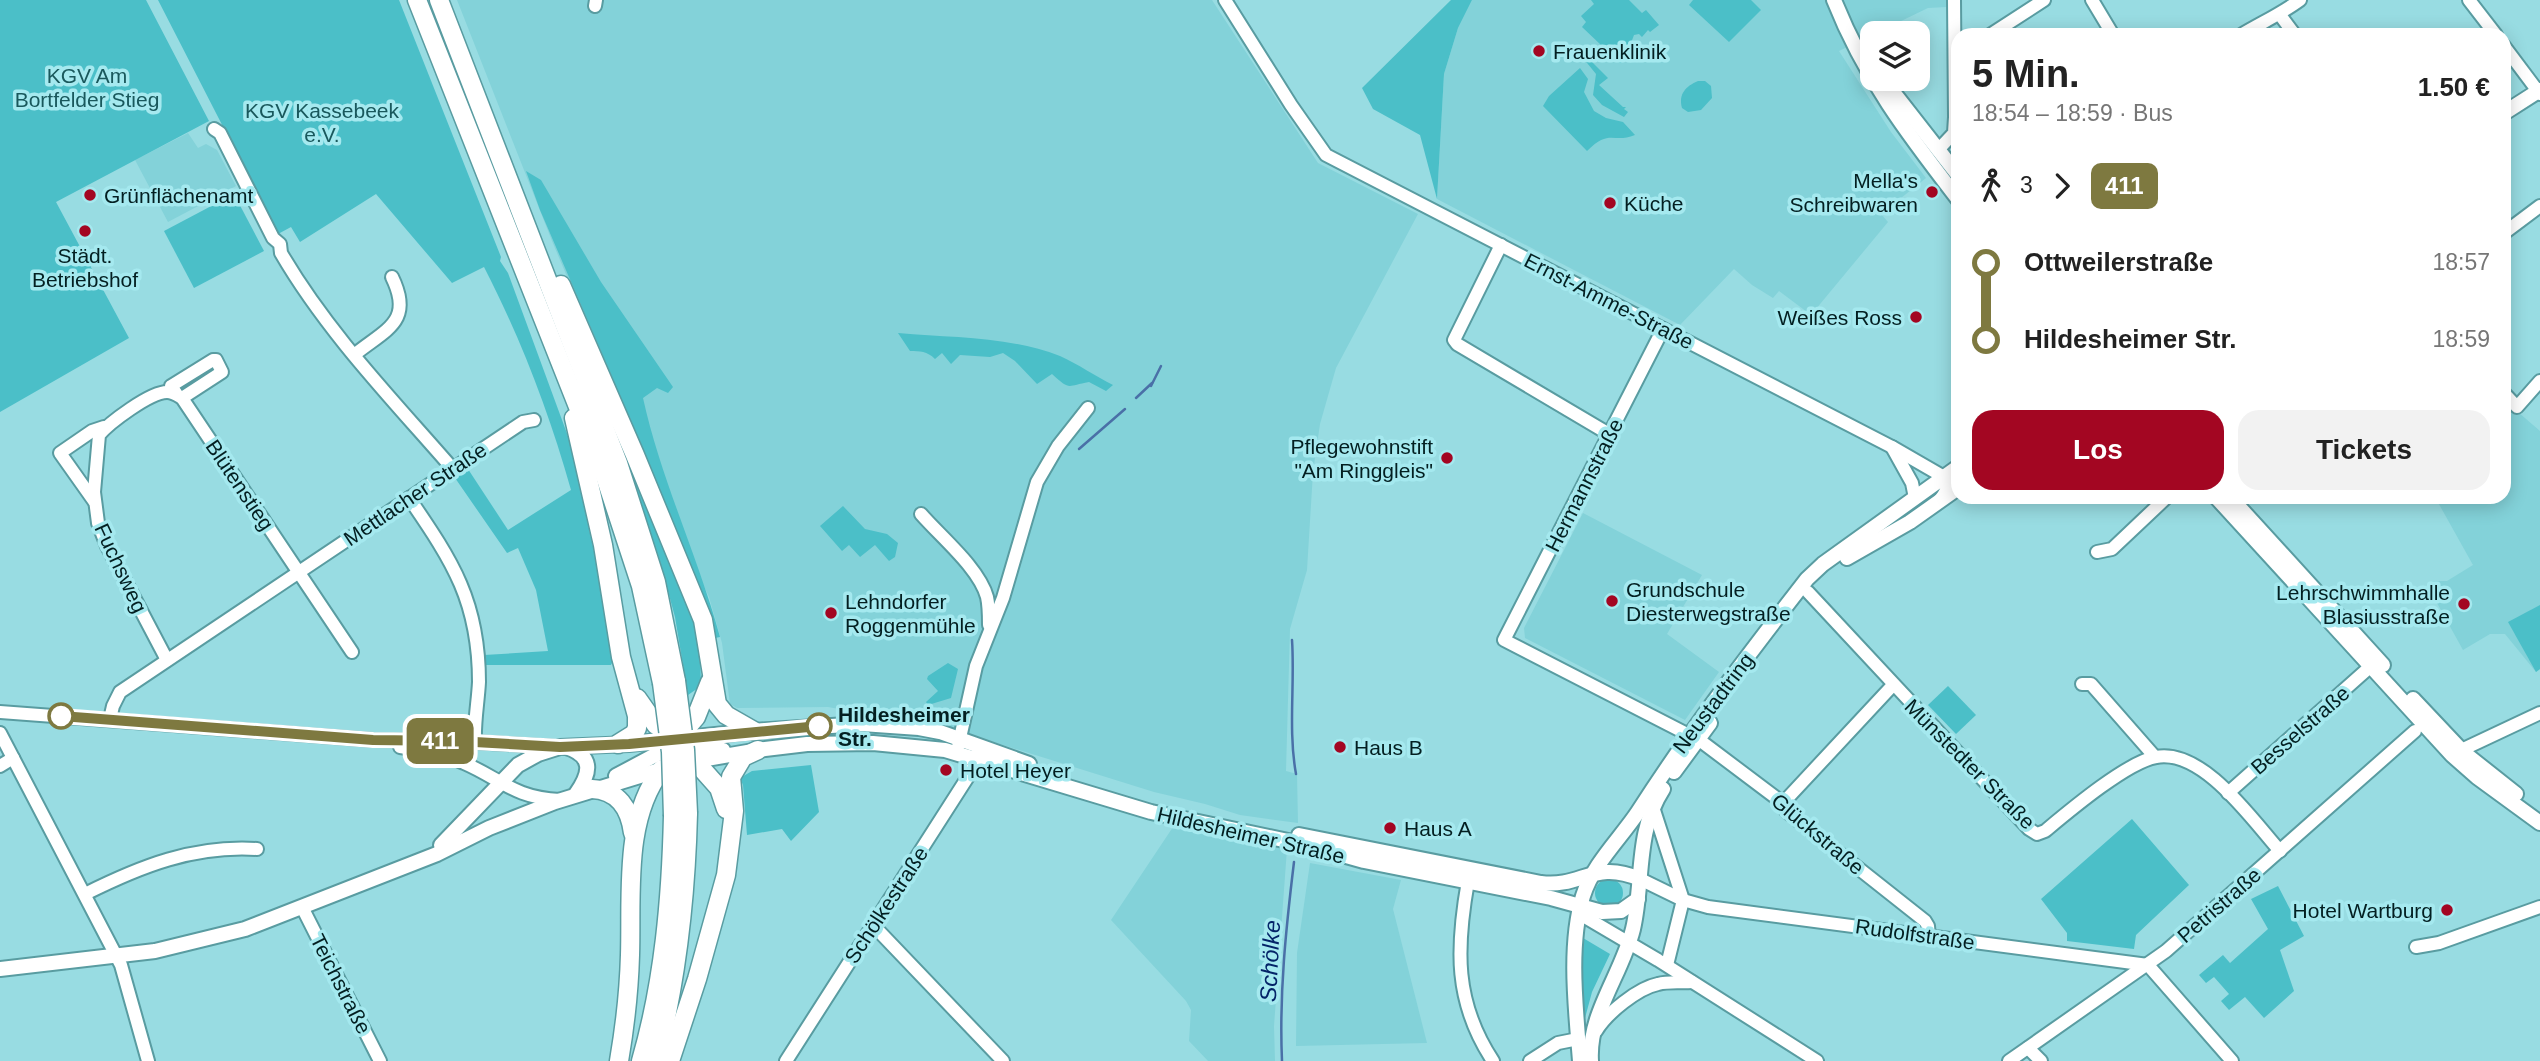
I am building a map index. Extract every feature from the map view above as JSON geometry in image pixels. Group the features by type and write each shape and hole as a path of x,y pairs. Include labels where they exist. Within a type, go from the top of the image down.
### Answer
{"highway":[{"path":"417,0 565,371 626,538 669,682 685,750 668,919 653,1012 641,1061"},
{"path":"439,0 626,486 656,582 669,682"},
{"path":"500,159 524,203 654,500 703,620 715,695 722,712 754,731"},
{"path":"565,371 587,483 603,545 621,657 637,716 637,728 623,744"},
{"path":"634,843 642,804 650,784 680,754 702,706 712,672"},
{"path":"629,682 656,725 680,754 719,788 729,816 731,836"},
{"path":"670,1061 726,875 734,811 730,777 743,757 752,751"},
{"path":"589,790 604,791 622,802 631,818 634,843 629,985 619,1061"},
{"path":"656,1061 678,961 687,878 680,814"}],"main road":[{"path":"1834,0 1867,71 1892,112 1951,169"},
{"path":"1844,0 1860,36"},
{"path":"2511,100 2538,88"},
{"path":"2511,108 2538,88"},
{"path":"1891,91 1951,186"},
{"name":"Neustadtring","path":"1594,873 1807,579 1829,559 1951,472"},
{"name":"Neustadtring","path":"1640,879 1642,841 1653,807 1666,784 1694,737 1808,592 1844,559 1910,522 1951,493"},
{"path":"2222,504 2426,727 2456,752 2540,811"},
{"path":"2236,504 2426,727"},
{"path":"0,969 155,951 245,929 437,854 489,828 560,800 680,754 754,731 862,724 919,728 958,746"},
{"path":"680,754 754,731"},
{"path":"408,864 447,841 499,783 523,761 562,747 623,744 680,754 860,743 930,748 958,746"},
{"name":"Hildesheimer Straße","path":"958,746 1156,804 1541,883 1561,884 1594,873"},
{"path":"562,747 579,753 587,764 589,790"},
{"name":"Hildesheimer Straße","path":"978,752 1151,813 1307,845 1364,862 1581,906"},
{"path":"2456,752 2477,777 2540,823"},
{"path":"1580,1061 1585,1040 1629,942 1638,899 1640,879 1612,870 1594,873 1581,906 1575,964 1577,1012 1585,1040 1591,1061"},
{"path":"1581,906 1602,912 1616,912 1638,899"}],"street":[{"name":"Ernst-Amme-Straße","path":"1225,0 1298,116 1326,155 1892,447 1944,477"},
{"path":"1954,0 1955,28"},
{"path":"2001,28 2044,0"},
{"path":"2092,0 2109,28"},
{"path":"2252,28 2272,16 2280,15 2300,0"},
{"path":"2469,0 2491,28"},
{"path":"2280,15 2290,28"},
{"path":"2511,55 2538,88"},
{"path":"214,129 220,133 291,270 354,355 452,468"},
{"path":"1933,154 1951,136"},
{"path":"2511,228 2540,206"},
{"path":"1501,245 1454,340 1609,434"},
{"path":"354,355 395,322 400,313 400,293 391,277"},
{"name":"Hermannstraße","path":"1504,640 1663,329"},
{"path":"2511,401 2517,407 2540,381"},
{"name":"Blütenstieg","path":"106,427 160,393 179,396 299,572"},
{"path":"958,746 976,666 1003,598 1042,471 1088,408"},
{"name":"Mettlacher Straße","path":"110,719 120,692 452,468 523,422 534,420"},
{"path":"94,502 60,453 92,431 106,427"},
{"name":"Fuchsweg","path":"106,427 99,435 97,444 94,502 101,533 167,660"},
{"path":"1892,447 1912,483 1915,498"},
{"path":"1937,503 1946,493 1947,484 1944,477"},
{"path":"409,498 440,543 462,585 472,612 477,635 479,684 475,742"},
{"path":"2097,552 2112,549 2160,504"},
{"path":"921,514 982,586 988,598 990,629"},
{"path":"299,572 352,652"},
{"name":"Münstedter Straße","path":"1808,592 2036,834 2045,831 2107,784 2155,757"},
{"name":"Glückstraße","path":"1504,640 1694,737 1783,803 1786,811 1925,921 1929,936"},
{"name":"Besselstraße","path":"2228,793 2371,666"},
{"path":"2082,684 2091,684 2155,757 2178,759 2200,768 2228,793 2280,851"},
{"path":"1783,803 1893,685"},
{"path":"0,712 373,740 562,747"},
{"path":"2456,752 2540,713"},
{"name":"Petristraße","path":"2009,1061 2148,965 2426,727"},
{"path":"0,733 121,965 148,1061"},
{"path":"373,740 389,746 424,750 463,762 529,797 560,800"},
{"path":"424,750 444,741"},
{"name":"Schölkestraße","path":"786,1061 964,784 978,752"},
{"path":"0,766 13,758"},
{"path":"1653,807 1683,901 1667,965"},
{"path":"85,894 133,870 157,862 226,847 257,849"},
{"name":"Rudolfstraße","path":"1640,879 1683,901 1710,908 2148,965"},
{"path":"1468,881 1460,931 1460,972 1466,1002 1479,1039 1493,1061"},
{"path":"1581,906 1585,917 1667,965 1817,1061"},
{"name":"Teichstraße","path":"302,907 379,1061"},
{"path":"2416,947 2440,943 2540,907"},
{"path":"873,925 1003,1061"},
{"path":"2148,965 2231,1061"},
{"path":"1530,1061 1558,1043 1585,1040 1615,1009 1651,986 1692,982"},
{"path":"2028,1048 2041,1061"}],"shaded area":[{"path":"457,0 1212,0 1318,163 1418,214 1336,368 1320,424 1313,472 1307,570 1290,629 1286,771 1297,774 1298,823 1240,815 1154,792 955,730 828,707 737,708 730,704 722,643 709,597 622,407 552,241"},
{"path":"1472,0 1946,0 1946,7 1928,8 1901,21 1860,21 1860,41 1839,51 1860,84 1860,91 1865,91 1891,132 1926,178 1881,214 1888,222 1811,315 1779,291 1773,298 1734,269 1680,325 1437,199 1444,74 1458,28"},
{"path":"188,133 198,148 206,144 217,150 236,186 168,222 135,160"},
{"path":"2511,406 2540,431 2540,669 2536,672 2505,634 2490,634 2463,650 2427,585 2433,581 2447,581 2473,565 2439,504 2511,504"},
{"name":"Grundschule Diesterwegstraße","path":"1583,513 1702,575 1667,634 1719,672 1685,720 1525,638 1524,628"},
{"path":"1173,827 1287,849 1274,1026 1275,1061 1208,1061 1189,1041 1191,1010 1186,1001 1111,920"},
{"path":"1310,863 1401,880 1393,909 1427,1043 1296,1046 1297,953"}],"green space":[{"name":"KGV Am Bortfelder Stieg","path":"0,0 146,0 209,121 56,202 129,338 0,412"},
{"name":"KGV Kassebeek e.V.","path":"158,0 399,0 501,257 500,261 508,273 569,439 594,551 614,659 611,665 485,665 484,655 548,651 536,590 518,548 507,553 453,475 466,466 508,530 571,490 533,376 484,267 452,283 376,194 300,242 291,227 278,234"},
{"path":"1451,0 1472,0 1458,28 1444,74 1437,199 1420,135 1373,109 1362,88"},
{"path":"1591,0 1629,0 1642,13 1646,10 1659,25 1650,32 1648,30 1642,37 1639,34 1634,35 1631,43 1634,46 1622,54 1624,61 1620,63 1582,27 1586,22 1581,16 1594,4"},
{"path":"1693,0 1751,0 1761,10 1729,42 1689,5"},
{"path":"1580,50 1608,78 1599,85 1626,107 1624,109 1628,112 1624,117 1602,105 1593,95 1596,74 1579,53"},
{"path":"1580,68 1588,79 1584,92 1594,111 1606,118 1623,122 1635,135 1606,138 1587,151 1543,106 1549,96"},
{"path":"1705,81 1711,86 1712,98 1701,110 1688,112 1682,108 1682,95 1690,85"},
{"path":"526,171 541,180 601,282 673,387 668,393 657,388 643,398 660,459 720,637 715,638 613,379 540,210"},
{"path":"234,194 264,251 194,288 164,231"},
{"path":"898,333 1000,341 1040,349 1067,359 1113,385 1106,391 1089,382 1069,386 1052,374 1037,384 1015,361 1003,353 990,357 960,355 951,364 942,353 935,359 923,352 910,351"},
{"path":"627,466 632,466 690,606 700,650 701,686 688,695 675,617 659,558"},
{"path":"843,506 865,529 887,534 898,543 895,557 889,561 875,545 860,557 849,545 842,551 820,526"},
{"path":"2540,605 2540,669 2536,672 2508,622"},
{"path":"948,663 958,669 951,698 928,705 926,702 938,691 927,679 928,676"},
{"path":"1948,686 1976,715 1956,734 1928,705"},
{"path":"811,765 819,812 791,841 782,829 747,835 743,785 740,778 752,771"},
{"path":"2132,819 2189,885 2136,935 2134,949 2067,941 2067,933 2041,899"},
{"path":"1609,879 1619,883 1623,893 1619,903 1609,907 1599,903 1595,893 1599,883"},
{"path":"2278,886 2304,936 2280,950 2294,991 2264,1018 2245,997 2229,1010 2221,1001 2229,994 2214,977 2206,983 2199,975 2223,955 2230,963 2268,929 2251,899"},
{"path":"1583,938 1610,954 1592,992 1585,1018 1583,1018"}],"waterway":[{"name":"Schölke","path":"1151,386 1161,366"},
{"path":"1136,398 1152,383"},
{"path":"1079,449 1125,409"},
{"name":"Schölke","path":"1292,640 1292,741 1296,774"},
{"name":"Schölke","path":"1282,1061 1282,986 1294,862"}],"bus line":[{"name":"411","path":"61,716 373,740 457,741 560,747 629,744 819,726"}],"place":[{"name":"Frauenklinik","path":"1539,51"},
{"name":"Mella's Schreibwaren","path":"1932,192"},
{"name":"Grünflächenamt","path":"90,195"},
{"name":"Küche","path":"1610,203"},
{"name":"Städt. Betriebshof","path":"85,231"},
{"name":"Weißes Ross","path":"1916,317"},
{"name":"Pflegewohnstift \"Am Ringgleis\"","path":"1447,458"},
{"name":"Grundschule Diesterwegstraße","path":"1612,601"},
{"name":"Lehrschwimmhalle Blasiusstraße","path":"2464,604"},
{"name":"Lehndorfer Roggenmühle","path":"831,613"},
{"name":"Hildesheimer Str.","path":"819,726"},
{"name":"Haus B","path":"1340,747"},
{"name":"Hotel Heyer","path":"946,770"},
{"name":"Haus A","path":"1390,828"},
{"name":"Hotel Wartburg","path":"2447,910"}]}
